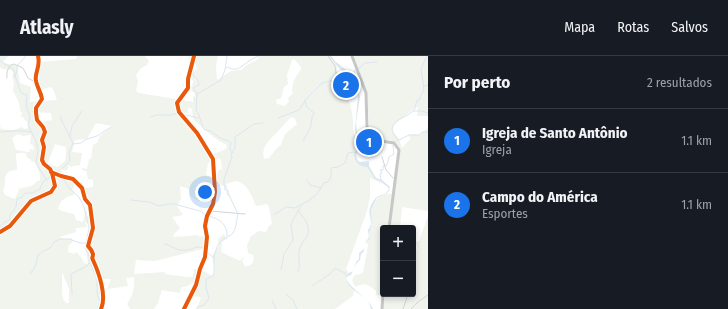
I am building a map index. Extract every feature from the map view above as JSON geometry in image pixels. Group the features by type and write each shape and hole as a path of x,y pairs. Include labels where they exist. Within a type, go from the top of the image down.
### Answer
{"main road":[{"path":"351,56 356,65 366,93 368,134 375,140 394,143 398,148 390,225"},
{"path":"382,309 383,297"}],"street":[{"path":"0,232 10,226 31,201 54,190 55,184 51,172 42,160 44,147 42,140 45,132 37,120 36,114 36,108 42,99 41,92 36,82 36,73 39,66 38,56"},
{"path":"184,309 196,285 205,257 207,237 205,226 207,216 214,204 215,195 213,159 200,139 198,133 179,112 177,103 188,88 188,79 194,56"},
{"path":"328,56 335,66 336,73"},
{"path":"6,78 10,65 14,64 23,68 28,78 36,82"},
{"path":"382,157 387,173 396,180"},
{"path":"51,172 73,179 82,188 85,199 90,205 93,228 88,246 92,252 92,259 96,264 101,278 104,301 101,309"},
{"path":"210,210 245,214"},
{"path":"411,309 419,300 428,295"},
{"path":"403,309 407,297"}],"shaded area":[{"path":"0,56 8,56 3,62 17,65 20,83 31,87 30,102 40,101 34,77 40,62 76,59 77,56 145,56 149,61 147,65 141,68 136,75 138,81 136,91 139,93 193,102 193,97 195,96 191,87 194,81 192,80 192,75 189,75 189,66 191,63 193,72 197,68 193,56 218,56 216,66 217,80 231,71 241,70 257,60 260,56 329,56 337,66 337,74 341,75 336,80 345,95 345,98 349,101 354,135 356,136 358,143 354,156 362,167 367,167 370,173 383,184 370,178 370,197 367,211 346,269 351,273 347,275 345,280 354,290 353,296 335,309 197,309 201,297 191,296 197,284 192,282 185,287 182,287 179,293 162,290 158,303 154,309 130,309 127,304 133,291 134,277 126,278 128,286 107,289 111,279 102,279 99,282 103,303 100,309 0,309 0,125 1,129 9,130 21,127 26,129 29,127 27,121 21,117 22,112 20,111 19,103 13,91 13,72 0,67","holes":["294,59 301,67 301,70 297,74 292,87 293,93 288,98 289,101 285,106 277,104 276,100 281,98 284,87 288,84 287,75 292,60","50,87 53,89 57,100 42,101 41,90","188,108 191,108 193,119 213,137 227,145 226,149 211,155 193,128 179,114 188,113","36,112 51,113 52,120 41,122","292,117 295,119 297,124 285,134 281,145 269,158 264,159 263,154 265,146","96,123 112,126 99,137 97,143 93,145 91,159 89,159 87,169 82,168 82,170 86,171 88,179 93,180 93,187 85,188 82,182 79,184 85,203 90,207 90,216 87,216 87,211 85,211 83,222 76,220 74,214 58,209 63,199 74,195 74,191 72,190 76,183 73,180 63,177 63,173 60,170 60,168 65,171 68,169 68,165 72,167 80,165 82,153 72,152 75,140 87,139","18,134 23,136 31,135 30,144 33,145 34,150 29,149 30,152 16,150 12,138","55,144 66,147 66,158 57,167 48,163","26,153 27,158 32,162 35,162 40,174 40,181 37,181 31,186 20,189 18,186 19,190 15,199 5,195 3,191 6,174 17,170 16,154","218,158 221,160 222,169 219,170 217,174 217,180 214,181 213,177 206,175 208,163","235,181 239,182 246,187 256,206 267,204 269,207 272,224 266,232 259,231 251,236 247,245 248,253 254,257 251,265 245,266 242,261 245,255 240,261 221,252 222,242 227,239 224,234 218,239 219,246 212,256 215,269 212,276 200,269 194,269 193,277 165,274 165,272 134,274 136,260 155,261 207,248 207,236 195,235 173,237 180,228 172,217 183,215 177,206 181,199 180,186 189,189 192,197 202,201 214,200 207,198 207,192 214,191 214,187 224,185 229,197 230,195 226,184","210,182 214,182 214,187 211,188","85,222 91,223 88,249 86,249 88,264 84,263 82,258 76,252 74,254 68,252 69,245 73,242 72,238 65,239 59,237 76,232 76,228 87,227","62,272 69,289 69,303 66,303 63,299 62,293"]},
{"path":"329,56 331,56 352,75 360,97 356,122 360,145 356,155 358,161 369,161 369,166 376,178 382,180 390,187 386,194 377,198 371,210 372,219 369,233 370,239 365,242 369,238 368,230 371,221 369,210 371,205 376,198 386,193 389,188 375,179 367,167 358,164 355,160 354,155 358,146 355,129 358,96 351,77 339,68"},
{"path":"354,56 428,56 428,116 417,116 418,108 416,107 395,124 392,130 399,139 402,148 411,138 408,136 412,134 420,135 428,128 428,211 402,207 400,225 389,225 399,153 395,142 389,140 377,140 370,133 367,94"},
{"path":"346,75 354,90 346,94 337,79"},
{"path":"387,194 392,194 387,225 380,225 380,295 376,295 376,291 367,285 362,284 356,287 353,280 355,275 363,272 368,245 365,243 370,237 369,233 372,219 371,210 378,198"},
{"path":"428,216 428,309 383,309 384,297 416,297 416,242 419,241"},
{"path":"365,242 364,251 361,254 360,260 356,264 354,270 356,262 359,259 359,253 364,249"},
{"path":"353,271 351,275 346,277 347,275"},
{"path":"346,278 350,285 364,298 354,290 347,283"}],"waterway":[{"path":"26,56 17,66 15,76 21,93 27,95 26,106 30,117 28,125 36,141 38,150 36,163 46,179"},
{"path":"190,56 190,60 193,64 193,75 198,80 199,85 193,88 197,93 196,110 203,128 231,143 230,149 233,153"},
{"path":"197,94 221,80 225,70 227,56"},
{"path":"226,68 238,69 259,56"},
{"path":"398,140 393,134 393,125 414,110 417,101 419,100 424,89 421,69 427,56"},
{"path":"0,60 9,66"},
{"path":"358,69 365,63 377,62"},
{"path":"10,67 14,70 15,77"},
{"path":"353,77 355,74 354,71 356,70"},
{"path":"339,75 344,71"},
{"path":"278,118 299,110 307,98 322,83 334,80"},
{"path":"424,86 428,85"},
{"path":"303,141 311,126 314,113 306,106 305,100"},
{"path":"70,136 72,126 82,111"},
{"path":"413,111 428,113"},
{"path":"151,117 179,113 198,118"},
{"path":"58,172 70,161 69,153 73,143 60,117"},
{"path":"237,212 229,195 227,194 228,191 224,189 226,186 224,186 224,179 232,157 231,154 235,148 235,137 254,124 263,123"},
{"path":"73,144 81,143 87,139 97,136 111,127"},
{"path":"0,132 31,132"},
{"path":"397,141 409,135 420,135 422,132 428,132"},
{"path":"381,180 380,174 382,173 380,170 383,170 383,166 387,165 389,157 394,154 393,145"},
{"path":"275,214 286,207 295,208 308,201 317,194 324,183 328,182 331,177 331,168 338,167 345,163 348,153 354,152 355,154"},
{"path":"0,227 4,222 10,220 10,215 16,207 17,199 22,197 25,193 32,193 40,189 43,182 52,176"},
{"path":"54,176 64,180 70,189 79,197 84,207 89,228 85,248 97,278 97,292 99,300"},
{"path":"307,180 310,185 321,188"},
{"path":"131,200 149,202 159,206 174,204 200,211 206,215"},
{"path":"281,270 284,254 293,240 291,224 301,206"},
{"path":"298,210 308,226 308,233 300,249 298,271"},
{"path":"197,309 197,307 204,305 209,298 206,288 206,279 214,274 214,259 216,250 220,242 234,232 238,214"},
{"path":"208,216 222,222 226,228 227,236"},
{"path":"30,274 35,267 38,255 50,248 54,242 60,239 69,239 80,243 85,243"},
{"path":"165,244 181,250 198,247 205,249"},
{"path":"207,250 208,253 214,258"},
{"path":"72,294 71,274 87,266 89,263"},
{"path":"312,286 330,274 335,268 346,275"},
{"path":"286,294 293,300 297,309"},
{"path":"272,300 276,309"}],"cycle path":[{"path":"0,232 10,226 31,201 51,192 55,186 52,173 42,160 44,147 42,140 45,132 37,120 36,113 36,108 42,99 36,78 39,64 38,56"},
{"path":"184,309 196,285 205,257 207,237 205,226 207,216 213,204 215,192 213,159 197,133 179,112 177,103 188,88 188,79 194,56"},
{"path":"51,172 73,179 82,188 85,199 90,205 93,228 88,246 93,254 92,258 102,284 103,304 101,309"}],"place":[{"name":"Campo do América","path":"346,85"},
{"name":"Igreja de Santo Antônio","path":"369,142"}]}
